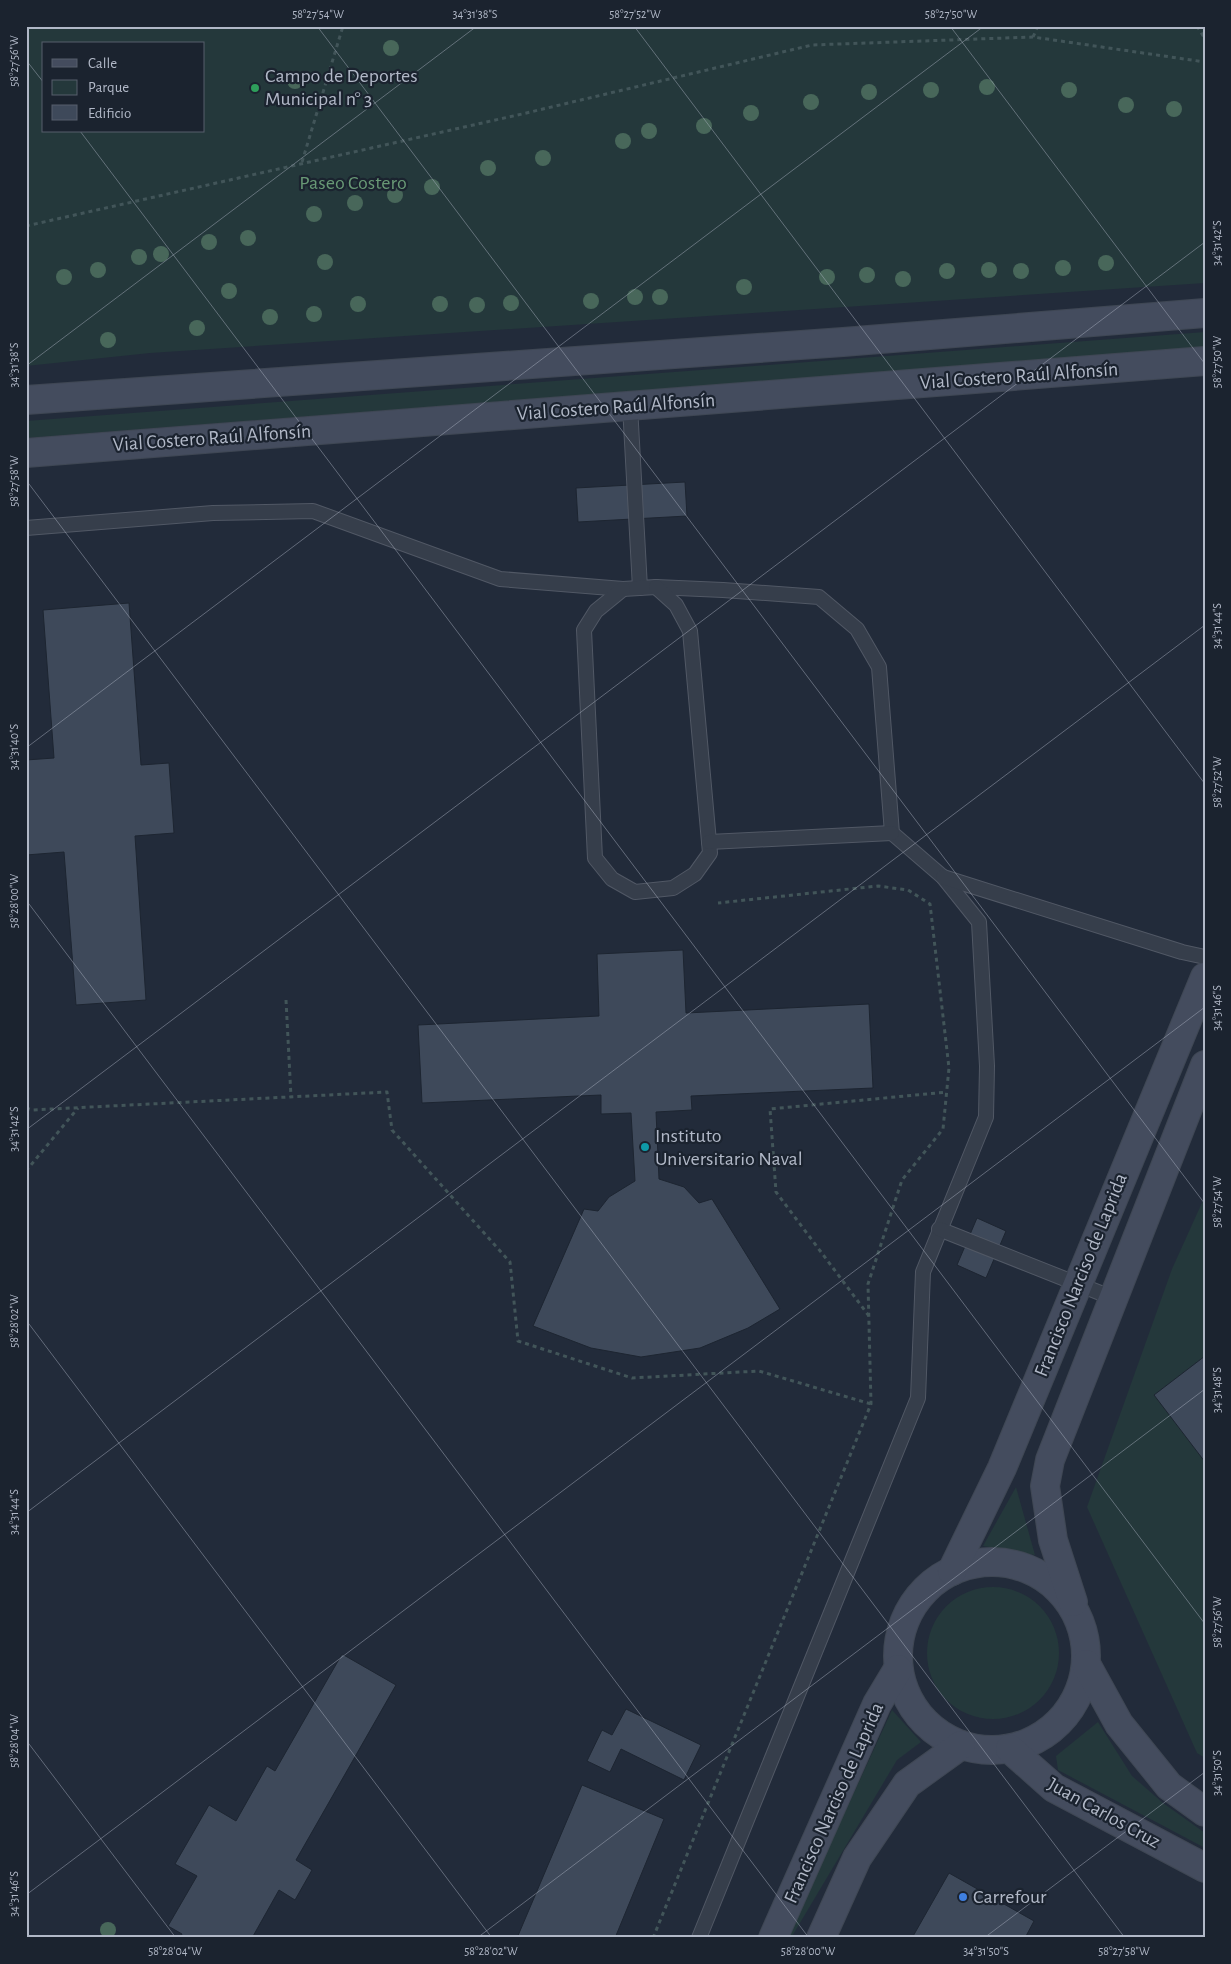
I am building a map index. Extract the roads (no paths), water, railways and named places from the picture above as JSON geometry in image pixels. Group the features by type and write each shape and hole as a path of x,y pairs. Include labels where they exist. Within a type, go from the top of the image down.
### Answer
{"street":[{"path":"26,400 833,343 1205,313"},
{"name":"Vial Costero Raúl Alfonsín","path":"26,452 1205,361"},
{"name":"Francisco Narciso de Laprida","path":"952,1571 1002,1468 1205,977"},
{"name":"Francisco Narciso de Laprida","path":"1086,1664 1085,1639 1053,1540 1045,1486 1050,1460 1205,1065"},
{"path":"1078,1616 1061,1591 1038,1574 1010,1563 981,1562 952,1571 930,1586 912,1606 896,1647 898,1669 915,1706 935,1732 961,1745 985,1750 1010,1749 1034,1741 1054,1728 1070,1710 1082,1687 1086,1664"},
{"path":"1086,1664 1119,1724 1169,1786 1205,1812"},
{"name":"Francisco Narciso de Laprida","path":"773,1938 877,1704 898,1669"},
{"path":"821,1938 857,1858 907,1784 961,1745"},
{"name":"Juan Carlos Cruz","path":"1010,1749 1054,1788 1205,1868"}],"lane":[{"path":"630,406 640,588"},
{"path":"26,528 213,512 313,511 500,579 623,589 656,587 819,597 857,629 879,667 892,833"},
{"path":"623,589 596,611 584,630 595,858 612,880 635,892 673,888 694,874 710,853 690,631 676,605 656,587"},
{"path":"699,1938 918,1398 923,1272 986,1117 987,1066 979,922 943,877 892,833 709,842"},
{"path":"943,877 1182,952 1205,957"},
{"path":"939,1229 1113,1298"}],"place":[{"name":"Campo de Deportes Municipal n° 3","path":"255,88"},
{"name":"Instituto Universitario Naval","path":"645,1147"},
{"name":"Carrefour","path":"963,1897"}],"park label":[{"name":"Paseo Costero","path":"353,183"}]}
